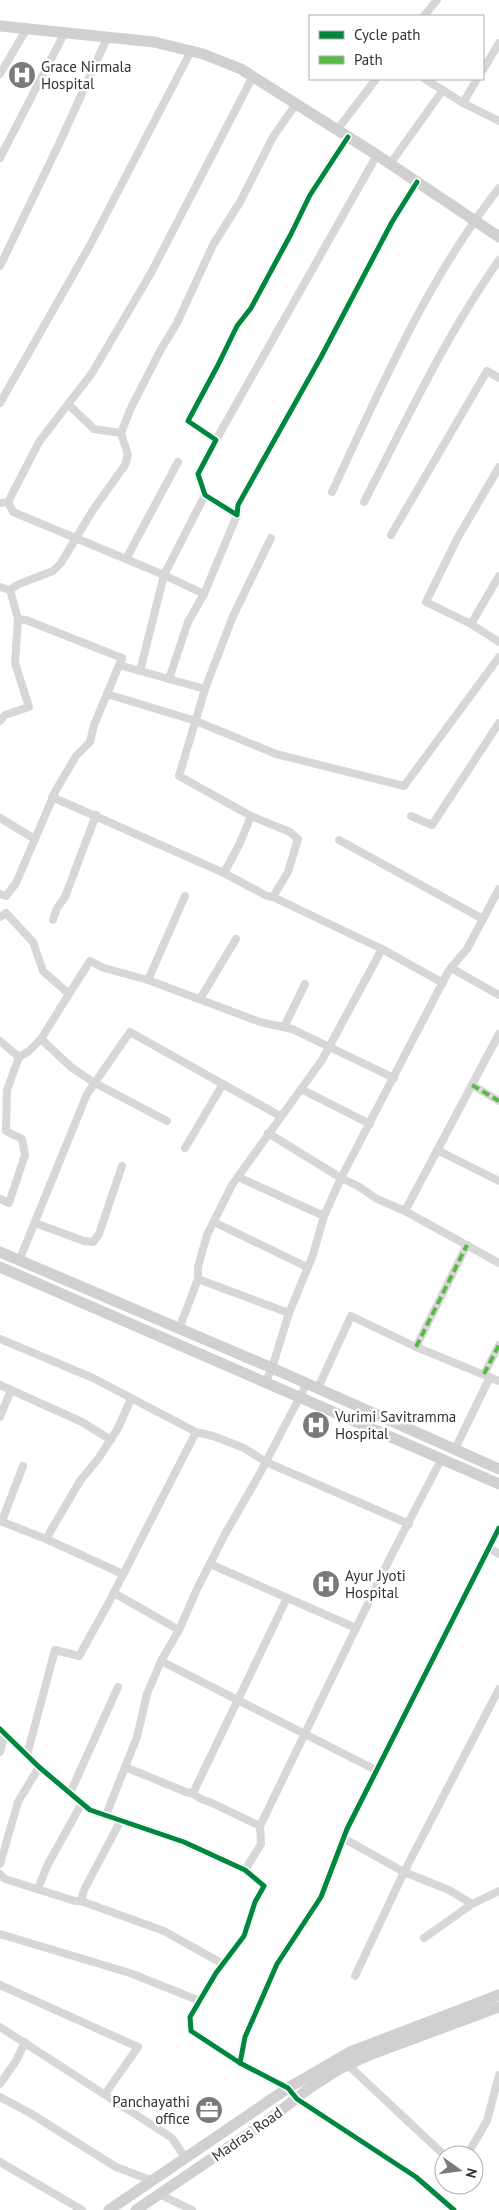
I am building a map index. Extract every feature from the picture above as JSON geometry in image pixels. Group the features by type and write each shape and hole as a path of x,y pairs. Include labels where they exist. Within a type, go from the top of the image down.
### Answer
{"main road":[{"path":"0,26 154,42 191,51 240,69 377,155 499,237"},
{"path":"0,1252 272,1368 499,1469"},
{"path":"0,1266 499,1484"},
{"path":"109,2210 288,2088 350,2052 499,1995"},
{"name":"Madras Road","path":"136,2210 297,2099 311,2087 348,2065 369,2054 499,2007"}],"street":[{"path":"425,15 437,0"},
{"path":"0,74 26,30"},
{"path":"0,158 65,32"},
{"path":"0,266 59,144 108,36"},
{"path":"484,68 499,42"},
{"path":"0,403 89,246 191,51"},
{"path":"204,594 164,575 13,512 4,502 39,442 92,373 151,273 253,76"},
{"path":"337,130 375,80"},
{"path":"427,80 463,103 499,121"},
{"path":"463,103 476,80"},
{"path":"390,164 443,90"},
{"path":"10,590 19,584 53,571 61,563 93,510 125,465 128,455 121,433 160,351 177,323 213,245 240,202 273,137 296,104"},
{"path":"216,440 188,421 237,326 251,308 287,242 310,195 348,137"},
{"path":"237,514 205,496 198,474 377,155"},
{"path":"169,679 188,622 204,594 237,514 238,505 321,357 392,222 417,182"},
{"path":"332,492 418,312 474,220 499,188"},
{"path":"364,502 418,396 460,322 499,260"},
{"path":"391,535 487,372 499,378"},
{"path":"69,405 94,429 121,433"},
{"path":"126,559 178,462"},
{"path":"499,467 457,539 426,602 471,624 499,642"},
{"path":"140,671 164,575 205,496"},
{"path":"271,538 233,616 205,689 179,776 251,816 290,832 298,839 288,872 273,897"},
{"path":"471,624 499,576"},
{"path":"0,587 10,590"},
{"path":"0,721 5,714 29,707 15,663 18,619 10,590"},
{"path":"0,894 6,896 16,883 52,798 76,756 90,742 94,726 122,658 26,620 18,619"},
{"path":"107,694 196,721 276,754 404,786 499,658"},
{"path":"119,665 205,689"},
{"path":"411,816 432,825 499,723"},
{"path":"52,798 96,815 224,873 267,896 273,897 382,949 442,983"},
{"path":"54,920 56,908 64,897 96,815"},
{"path":"224,873 239,846 251,816"},
{"path":"0,818 35,839"},
{"path":"339,840 484,919"},
{"path":"265,1383 272,1368 289,1313 313,1256 324,1216 341,1178 442,983 451,968 467,949 499,889"},
{"path":"148,980 185,896"},
{"path":"0,917 6,913 33,942 43,971 69,994"},
{"path":"200,999 236,939"},
{"path":"178,1329 198,1279 198,1267 207,1235 238,1177 301,1089 329,1046 382,949"},
{"path":"0,1199 9,1203 25,1155 22,1139 6,1131 4,1088 19,1057 29,1051 41,1039 90,961 104,968 148,980 260,1022 284,1027 329,1046 394,1078"},
{"path":"451,968 499,995"},
{"path":"284,1027 305,984"},
{"path":"20,1261 93,1082 130,1032 280,1116"},
{"path":"404,1211 499,1034"},
{"path":"41,1039 71,1067 93,1082 167,1121"},
{"path":"0,1041 19,1057"},
{"path":"185,1148 223,1084"},
{"path":"472,1085 499,1101"},
{"path":"301,1089 370,1124"},
{"path":"268,1133 377,1199 404,1211 499,1263"},
{"path":"437,1150 499,1181"},
{"path":"35,1223 84,1241 93,1242 99,1234 122,1166"},
{"path":"238,1177 324,1216"},
{"path":"214,1222 307,1267"},
{"path":"416,1347 466,1245"},
{"path":"198,1279 289,1313"},
{"path":"106,1815 138,1737 147,1694 161,1661 179,1630 210,1564 300,1398 312,1386 351,1316 416,1347 499,1381"},
{"path":"0,1339 93,1378 196,1432 214,1436 244,1448 266,1462 409,1523"},
{"path":"455,1449 499,1345"},
{"path":"0,1385 82,1422 111,1440"},
{"path":"0,1417 11,1390"},
{"path":"46,1539 80,1481 111,1440 131,1398"},
{"path":"27,1755 55,1650 79,1656 114,1593 196,1432"},
{"path":"245,1870 261,1844 260,1826 356,1628 442,1458"},
{"path":"23,1466 1,1521 123,1574"},
{"path":"240,2063 245,2037 277,1964 321,1897 343,1838 499,1528"},
{"path":"489,1548 499,1554"},
{"path":"210,1564 356,1628"},
{"path":"114,1593 179,1630"},
{"path":"193,1792 288,1598"},
{"path":"161,1661 376,1770"},
{"path":"70,1793 118,1687"},
{"path":"355,1976 404,1872 499,1689"},
{"path":"2,1731 39,1767 90,1810 184,1842 245,1870 264,1886 255,1902 244,1936 223,1964 190,2017 191,2031 240,2063 288,2088 297,2099 416,2177 454,2210"},
{"path":"0,1752 2,1731"},
{"path":"0,1864 18,1802 39,1767"},
{"path":"125,1767 186,1792 193,1792 204,1802 210,1802 260,1826"},
{"path":"38,1888 47,1866 82,1803"},
{"path":"81,1901 84,1890 121,1820"},
{"path":"343,1838 404,1872 449,1890 472,1904"},
{"path":"0,1874 5,1879 38,1888 75,1902 81,1901 164,1931 223,1964"},
{"path":"424,1938 472,1904 499,1891"},
{"path":"0,1934 130,1974 200,2002"},
{"path":"0,1985 138,2047 105,2094"},
{"path":"0,2028 25,2042 172,2138 186,2158"},
{"path":"0,2084 16,2061 25,2042"},
{"path":"348,2065 434,2146"},
{"path":"473,2145 488,2121 499,2075"},
{"path":"0,2097 50,2124 116,2167 153,2181"},
{"path":"0,2162 82,2210"},
{"path":"159,2194 192,2210"}],"marked path":[{"path":"472,1085 499,1101"},
{"path":"416,1347 467,1245"},
{"path":"484,1374 499,1345"}],"cycle path":[{"path":"348,137 310,195 251,308 237,326 188,421 216,440 198,474 205,495 237,515 238,505 321,357 392,222 417,182"},
{"path":"240,2063 245,2037 277,1964 321,1897 347,1829 499,1528"},
{"path":"0,1729 39,1767 90,1810 184,1842 245,1870 264,1886 255,1902 244,1936 216,1973 190,2017 191,2031 240,2063 288,2088 297,2099 416,2177 454,2210"}],"place":[{"name":"Grace Nirmala Hospital","path":"22,75"},
{"name":"Vurimi Savitramma Hospital","path":"316,1425"},
{"name":"Ayur Jyoti Hospital","path":"326,1584"},
{"name":"Panchayathi office","path":"209,2110"}]}
